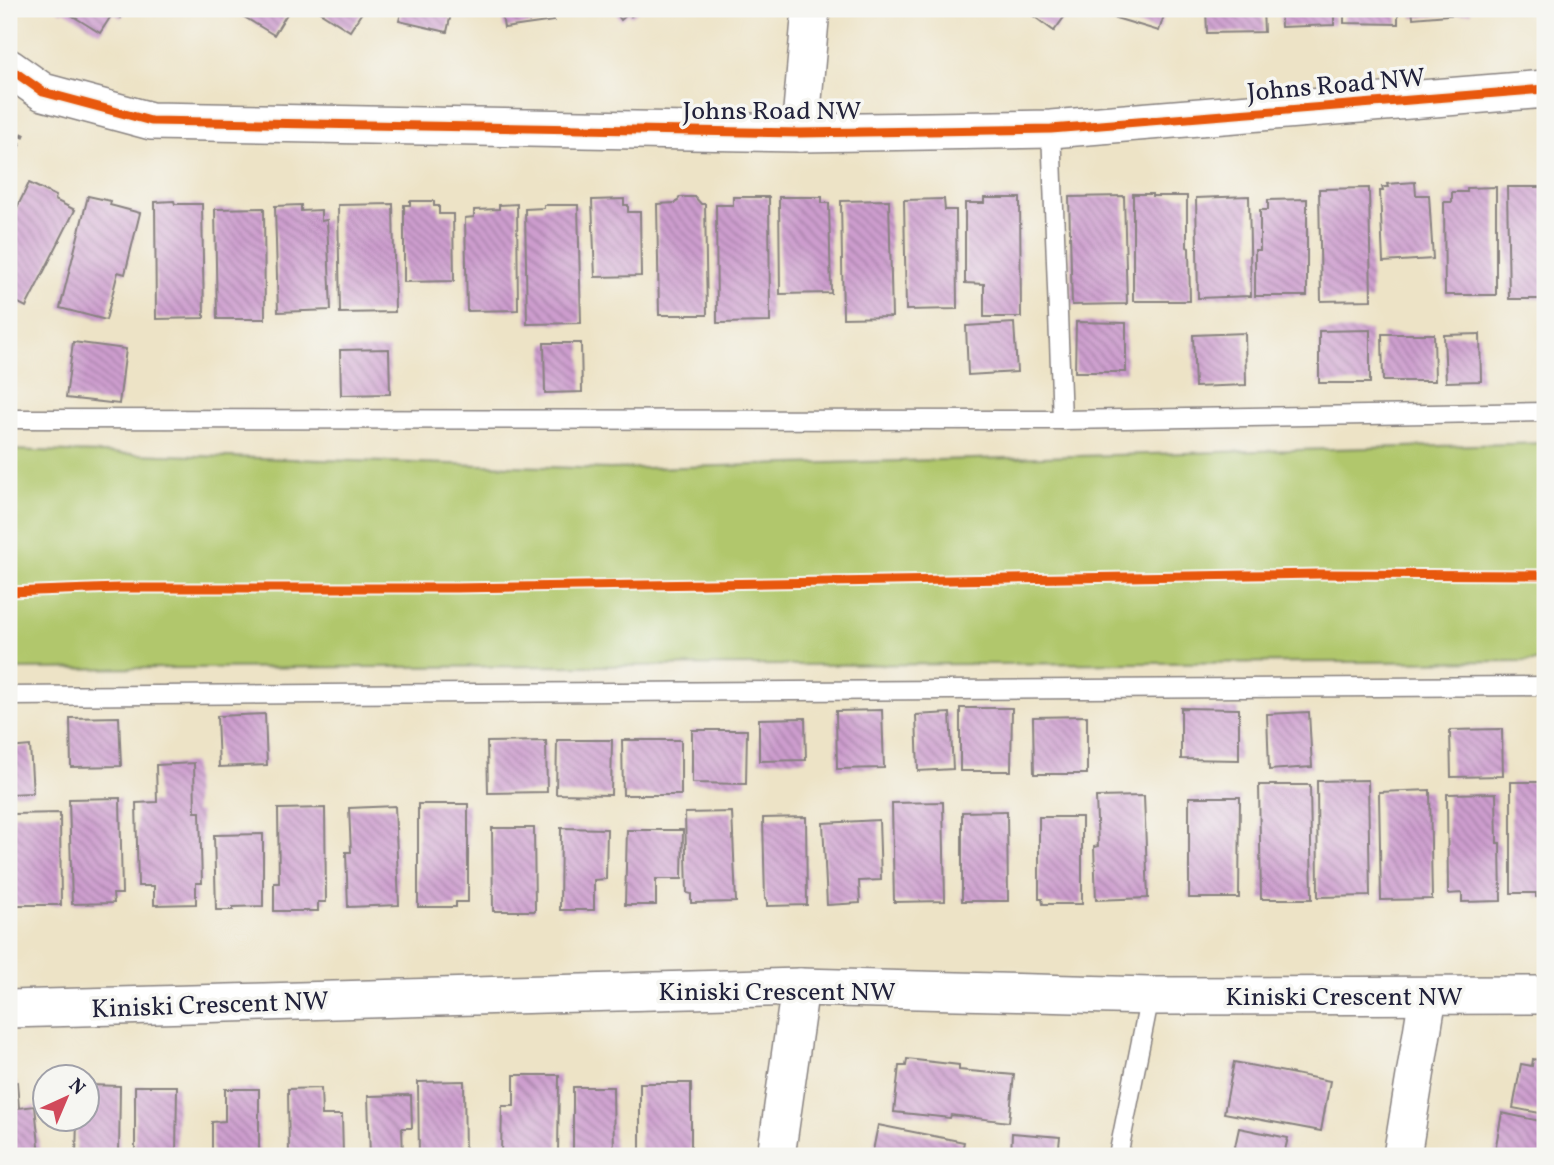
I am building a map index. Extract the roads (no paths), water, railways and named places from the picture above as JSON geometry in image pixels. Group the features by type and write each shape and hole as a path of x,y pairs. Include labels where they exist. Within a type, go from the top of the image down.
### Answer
{"street":[{"name":"Johns Road NW","path":"800,133 811,9"},
{"name":"Johns Road NW","path":"9,68 43,92 151,121 800,133 1051,129 1545,89"},
{"name":"Kiniski Crescent NW","path":"9,1009 800,988 1150,996 1545,995"},
{"path":"776,1156 800,988"},
{"path":"1402,1156 1428,996"}],"lane":[{"path":"1051,129 1062,420"},
{"path":"9,419 1062,420 1545,412"},
{"path":"9,696 1545,686"},
{"path":"1118,1156 1150,996"}]}
